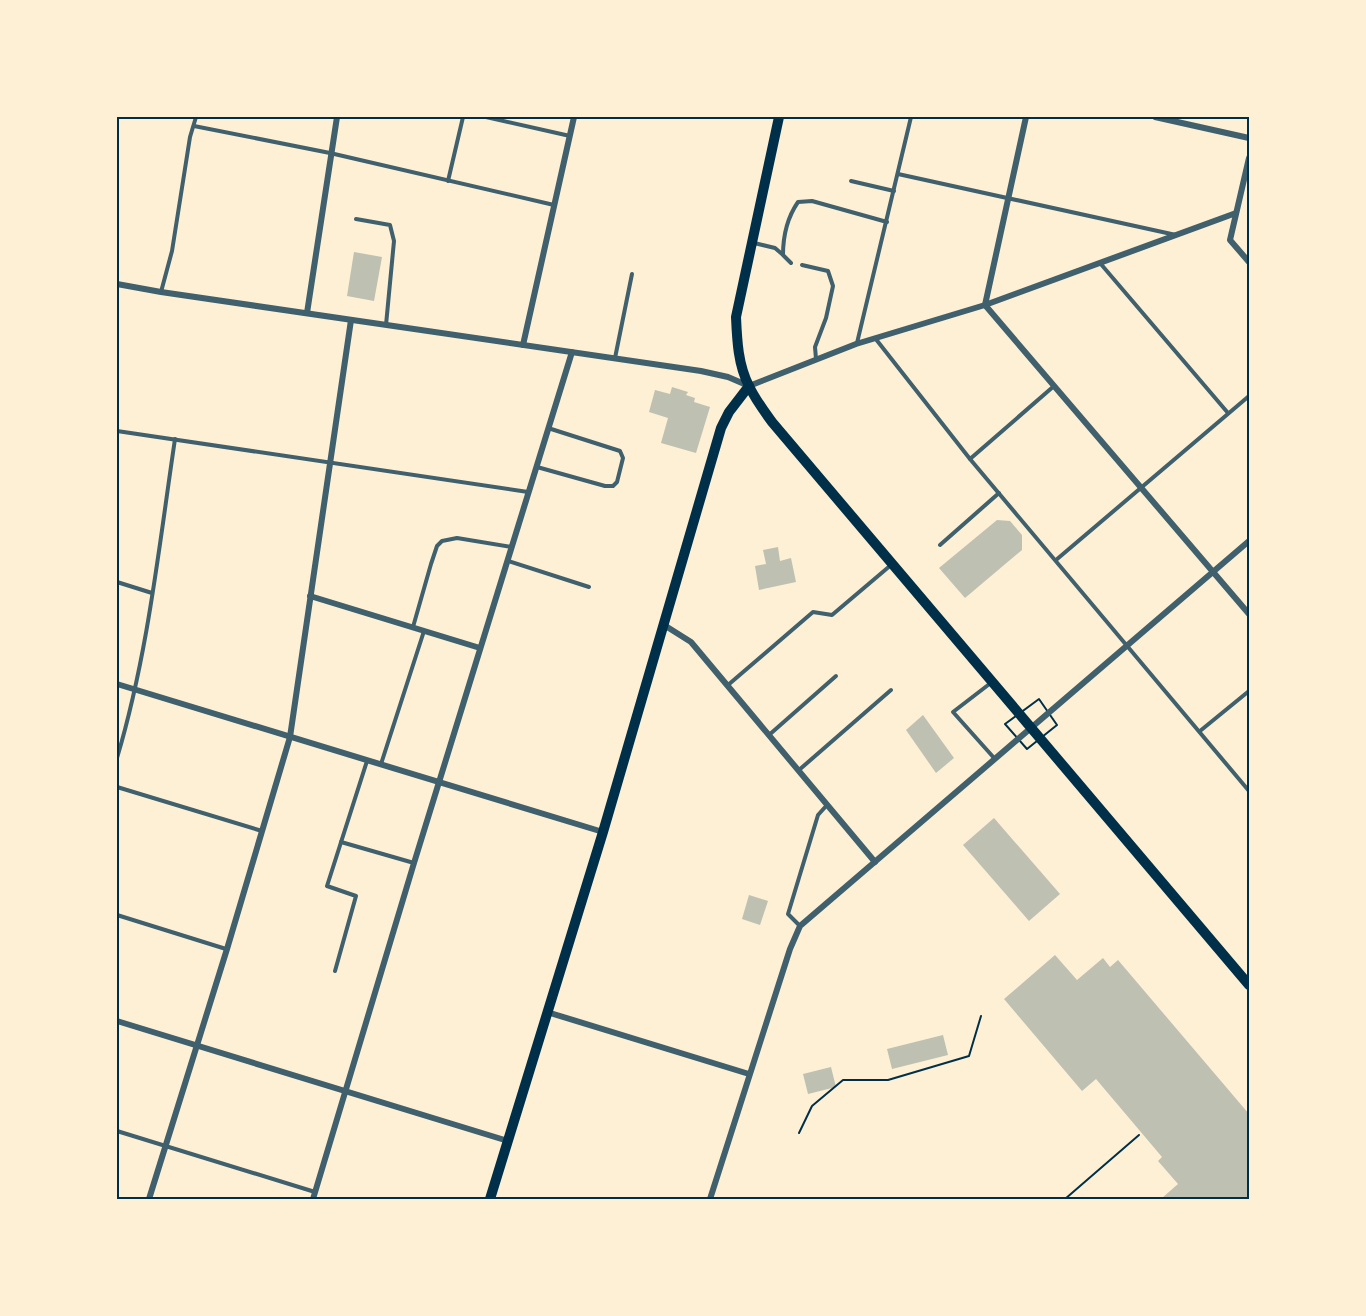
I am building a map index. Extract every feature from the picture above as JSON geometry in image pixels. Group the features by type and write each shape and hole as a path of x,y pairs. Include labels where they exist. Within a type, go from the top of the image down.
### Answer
{"main road":[{"path":"779,117 736,317 741,363 749,386 772,422 1249,986"},
{"path":"490,1199 603,832 721,428 729,412 749,386"}],"street":[{"path":"307,313 337,117"},
{"path":"523,345 574,117"},
{"path":"985,305 1026,117"},
{"path":"1155,117 1249,138"},
{"path":"1249,158 1230,240 1249,262"},
{"path":"117,284 701,371 728,377 749,386 875,337 985,305 1236,213"},
{"path":"985,305 1249,614"},
{"path":"149,1199 291,737 351,320"},
{"path":"314,1196 572,352"},
{"path":"710,1199 790,949 800,926 1249,541"},
{"path":"310,596 480,648"},
{"path":"664,626 691,642 875,862"},
{"path":"117,684 603,832"},
{"path":"547,1012 749,1074"},
{"path":"117,1021 508,1142"}],"lane":[{"path":"161,292 172,251 195,117"},
{"path":"448,181 463,117"},
{"path":"486,117 500,118 570,136"},
{"path":"856,344 911,117"},
{"path":"194,126 330,153 554,205"},
{"path":"898,174 1177,235"},
{"path":"851,181 894,191"},
{"path":"783,255 783,242 790,213 798,202 812,201 886,222"},
{"path":"356,219 390,225 393,230 394,241 386,325"},
{"path":"751,243 774,248 791,263"},
{"path":"1099,263 1228,413"},
{"path":"802,265 828,271 833,286 826,318 815,347 816,359"},
{"path":"615,358 632,274"},
{"path":"875,337 970,459 1249,791"},
{"path":"970,459 1055,385"},
{"path":"1056,560 1249,396"},
{"path":"536,467 605,486 614,486 617,482 623,458 620,451 548,428"},
{"path":"117,431 528,492"},
{"path":"117,758 136,690 175,440"},
{"path":"940,546 999,493"},
{"path":"413,627 437,546 442,541 457,538 512,547"},
{"path":"507,561 589,587"},
{"path":"727,685 813,612 832,615 892,564"},
{"path":"117,582 152,593"},
{"path":"381,765 424,631"},
{"path":"769,735 836,676"},
{"path":"993,681 953,712 996,760"},
{"path":"799,771 891,690"},
{"path":"1200,731 1249,691"},
{"path":"335,971 356,896 327,886 367,761"},
{"path":"117,787 262,831"},
{"path":"800,926 788,914 818,815 827,805"},
{"path":"341,842 414,863"},
{"path":"117,915 227,950"},
{"path":"117,1131 314,1196"}],"path":[{"path":"800,1133 812,1106 843,1080 888,1080 969,1056 981,1016"},
{"path":"1065,1199 1138,1135"}],"building":[{"path":"354,252 382,257 374,301 347,296"},
{"path":"672,387 688,392 686,395 695,398 694,402 710,407 696,453 661,443 668,418 649,412 655,390 670,394"},
{"path":"997,520 1010,521 1022,535 1022,550 965,598 939,568"},
{"path":"778,547 780,561 791,558 796,582 759,590 755,566 766,564 763,550"},
{"path":"923,715 954,758 936,773 906,730"},
{"path":"994,818 1060,894 1029,921 963,845"},
{"path":"749,895 768,901 760,925 742,919"},
{"path":"1055,955 1077,980 1103,958 1110,967 1118,960 1249,1114 1249,1199 1162,1198 1178,1184 1158,1161 1162,1157 1096,1079 1082,1091 1004,999"},
{"path":"943,1035 948,1055 892,1069 887,1049"},
{"path":"831,1067 836,1087 808,1094 803,1074"}]}
